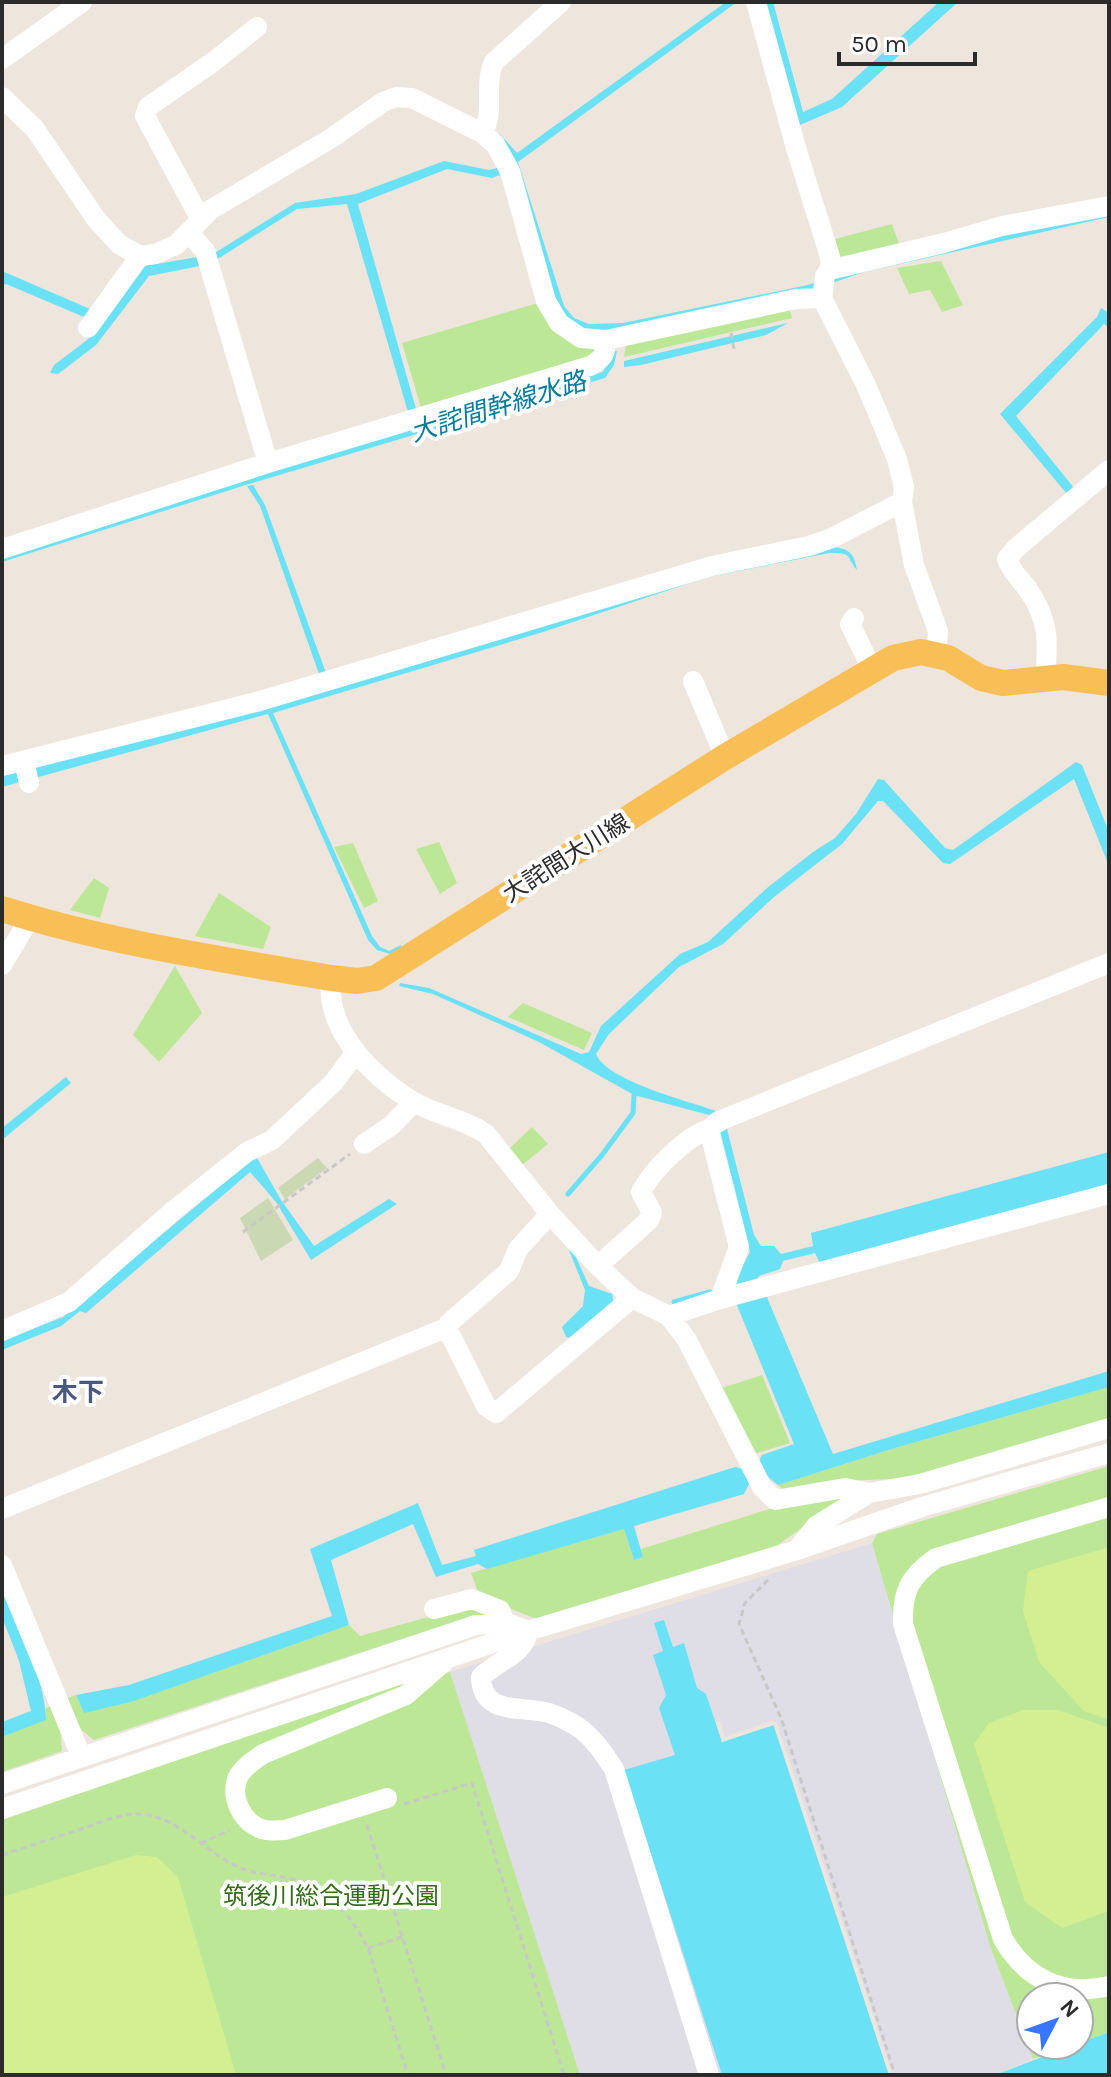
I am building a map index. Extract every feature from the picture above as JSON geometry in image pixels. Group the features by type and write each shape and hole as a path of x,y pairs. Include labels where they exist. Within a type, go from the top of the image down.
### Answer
{"main road":[{"name":"大詫間大川線","path":"2,909 164,949 331,978 357,981 376,978 725,757 893,658 921,652 936,655 948,658 981,678 1003,683 1063,677 1109,683"}],"street":[{"path":"2,59 82,2"},
{"path":"482,133 489,123 489,73 494,62 561,2"},
{"path":"756,2 831,260 825,284 897,459 904,487 902,502 914,565 938,631 936,655"},
{"path":"257,27 148,107 145,116 205,251 268,463"},
{"path":"2,97 35,129 96,219 119,244 140,256 155,254 176,245 195,226 383,102 396,97 412,98 482,133 495,144 510,171 546,301 559,323 581,338 616,338 796,299 825,284 944,243 1002,226 1109,206"},
{"path":"88,328 140,256"},
{"path":"2,549 268,463 590,366 601,360 616,338"},
{"path":"1045,678 1049,635 1029,590 1011,572 1007,559 1109,470"},
{"path":"2,766 260,701 712,566 809,546 832,538 902,502"},
{"path":"854,618 850,624 872,669"},
{"path":"693,681 725,757"},
{"path":"24,761 29,783"},
{"path":"2,965 30,918"},
{"path":"598,1266 649,1220 652,1213 641,1192 647,1181 693,1134 1109,963"},
{"path":"331,978 329,996 336,1019 356,1052 379,1076 414,1102 474,1126 486,1134 550,1214 598,1266 632,1298 669,1316 687,1340 762,1487 775,1500 845,1488 869,1493 920,1484 1109,1428"},
{"path":"2,1331 69,1302 173,1211 247,1152 272,1140 334,1082 356,1052"},
{"path":"364,1144 392,1125 414,1102"},
{"path":"709,1129 739,1247 726,1298"},
{"path":"669,1316 764,1287 1109,1194"},
{"path":"550,1214 518,1249 509,1271 449,1323 446,1331 486,1406 496,1413 632,1298"},
{"path":"2,1509 441,1330 446,1331"},
{"path":"2,1809 528,1631 797,1550 922,1507 1109,1453"},
{"path":"797,1550 816,1526 869,1493"},
{"path":"1109,1507 936,1558 919,1570 908,1586 903,1604 903,1624 1003,1939 1014,1958 1047,1983 1081,1991 1109,1986"},
{"path":"2,1565 81,1756"},
{"path":"434,1609 472,1599 500,1610 505,1622"},
{"path":"2,1784 476,1625 505,1622 528,1631"},
{"path":"528,1631 527,1639 518,1650 491,1666 481,1677 481,1689 487,1699 501,1706 549,1713 578,1727 601,1749 614,1769 709,2075"},
{"path":"396,1801 285,1830 268,1831 255,1827 246,1819 238,1805 236,1790 239,1776 263,1754 406,1695 448,1658"}],"path":[{"path":"731,332 734,349"},
{"path":"243,1232 364,1144"},
{"path":"797,1550 790,1562 745,1603 739,1624 781,1718 895,2075"},
{"path":"396,1801 472,1783 564,2075"},
{"path":"2,1855 133,1813 151,1814 169,1822 234,1865 263,1875 299,1880 319,1888 339,1904 368,1948 408,2075"},
{"path":"364,1817 446,2075"},
{"path":"201,1843 237,1826"},
{"path":"368,1948 402,1937"}],"shaded area":[{"path":"872,1543 990,1946 1015,2012 1015,2061 1028,2061 995,2075 580,2075 450,1672"}],"green space":[{"path":"892,224 900,247 840,260 835,239"},
{"path":"941,261 963,305 942,312 930,290 909,294 897,268"},
{"path":"538,303 597,346 590,357 422,411 402,343"},
{"path":"789,305 792,318 624,357 626,344"},
{"path":"439,842 457,883 440,894 416,849"},
{"path":"353,843 378,901 364,908 334,847"},
{"path":"94,878 109,888 100,918 70,910"},
{"path":"219,893 271,927 263,949 195,936"},
{"path":"175,966 202,1013 159,1062 133,1035"},
{"path":"523,1003 592,1033 584,1050 508,1017"},
{"path":"532,1127 548,1144 522,1165 509,1149"},
{"path":"318,1158 327,1168 285,1199 278,1188"},
{"path":"268,1198 293,1240 261,1261 240,1218"},
{"path":"762,1375 790,1443 754,1454 722,1388"},
{"path":"1109,1387 1109,1421 915,1478 842,1481 786,1493 778,1485 895,1448"},
{"path":"1109,1466 1109,2032 1095,2037 1095,1981 1015,1981 1015,2012 990,1946 872,1543 877,1534"},
{"path":"847,1496 775,1547 537,1619 480,1597 471,1573 624,1529 634,1560 643,1557 641,1549 773,1508"},
{"path":"1109,1547 1109,1720 1084,1711 1039,1662 1023,1611 1028,1571"},
{"path":"475,1604 495,1614 472,1616 94,1740 78,1727 66,1699 76,1695 84,1712 133,1701 349,1625 360,1636"},
{"name":"筑後川総合運動公園","path":"450,1672 580,2075 2,2075 2,1820 389,1687"},
{"path":"51,1706 60,1726 62,1751 2,1772 2,1737 45,1720 46,1708"},
{"path":"1023,1710 1058,1710 1109,1728 1109,1911 1062,1928 1025,1902 974,1744 989,1723"},
{"path":"136,1855 157,1857 178,1877 236,2075 2,2075 2,1897"}],"water":[{"path":"726,2 737,2 518,162 564,306 574,318 589,324 623,323 808,285 861,267 1109,211 1109,217 864,272 809,291 621,330 587,331 572,323 557,306 497,136 500,134 517,153"},
{"path":"764,2 773,2 803,112 832,99 939,2 958,2 842,107 800,125 795,122"},
{"path":"444,161 489,170 497,168 500,175 492,178 447,169 358,204 416,409 408,412 347,204 297,209 216,260 213,254 295,203 356,194"},
{"path":"198,257 200,266 149,276 96,345 58,374 50,373 54,365 87,340 144,266"},
{"path":"2,271 90,309 84,317 6,284 2,286"},
{"path":"1101,308 1109,313 1109,327 1104,324 1016,416 1074,488 1067,494 1000,414 1097,317"},
{"path":"788,323 766,335 624,367 624,361"},
{"name":"大詫間幹線水路","path":"612,351 617,351 614,365 605,378 249,484 2,562 2,554 252,475 603,372"},
{"path":"253,485 265,505 326,673 319,674 260,506 247,486"},
{"path":"835,547 851,554 857,570 848,556 829,553 708,577 543,632 273,713 372,936 380,947 389,951 401,945 402,948 393,955 377,950 368,940 268,714 2,787 2,773 711,573"},
{"path":"1076,762 1082,765 1109,832 1109,866 1074,779 950,864 943,863 883,801 878,801 842,844 774,897 723,944 679,967 609,1034 596,1054 603,1064 631,1081 716,1111 709,1115 634,1095 539,1042 433,994 399,986 400,983 429,988 581,1054 589,1052 601,1026 680,954 708,942 767,888 835,838 856,814 878,779 884,780 945,848 953,850"},
{"path":"66,1077 71,1083 2,1140 2,1128"},
{"path":"727,1129 754,1235 761,1246 774,1246 781,1254 813,1246 811,1233 1109,1152 1109,1186 820,1264 815,1253 783,1261 780,1269 759,1276 755,1282 766,1295 833,1454 1109,1371 1109,1387 778,1485 768,1477 749,1484 744,1494 634,1526 643,1557 634,1560 624,1529 487,1569 478,1564 436,1577 413,1524 331,1560 349,1625 134,1701 84,1713 76,1695 129,1685 332,1616 310,1549 418,1503 442,1565 476,1556 474,1550 735,1467 743,1469 758,1463 762,1455 794,1444 736,1303 742,1300 735,1281 750,1252 719,1133"},
{"path":"256,1156 281,1200 314,1246 389,1199 397,1204 311,1260 276,1202 250,1172 86,1313 80,1311 61,1326 2,1350 2,1341 63,1317"},
{"path":"567,1245 589,1286 612,1294 614,1304 575,1339 566,1337 562,1327 583,1306 585,1290"},
{"path":"2,1586 36,1670 46,1720 2,1737 2,1722 31,1711 19,1661 2,1617"},
{"path":"664,1620 673,1647 684,1643 697,1688 706,1694 722,1742 773,1724 889,2075 722,2075 624,1770 675,1755 659,1708 666,1695 653,1655 663,1651 654,1623"},
{"path":"1109,2032 1109,2075 995,2075 1031,2061 1095,2061 1095,2037"}],"pier":[{"path":"720,1721 725,1737 772,1721 777,1723 893,2075 889,2075 774,1725 722,1742 716,1722"}],"waterway":[{"path":"568,1194 633,1113 634,1095"},
{"path":"674,1302 710,1292"}],"district":[{"name":"木下","path":"78,1392"}]}
